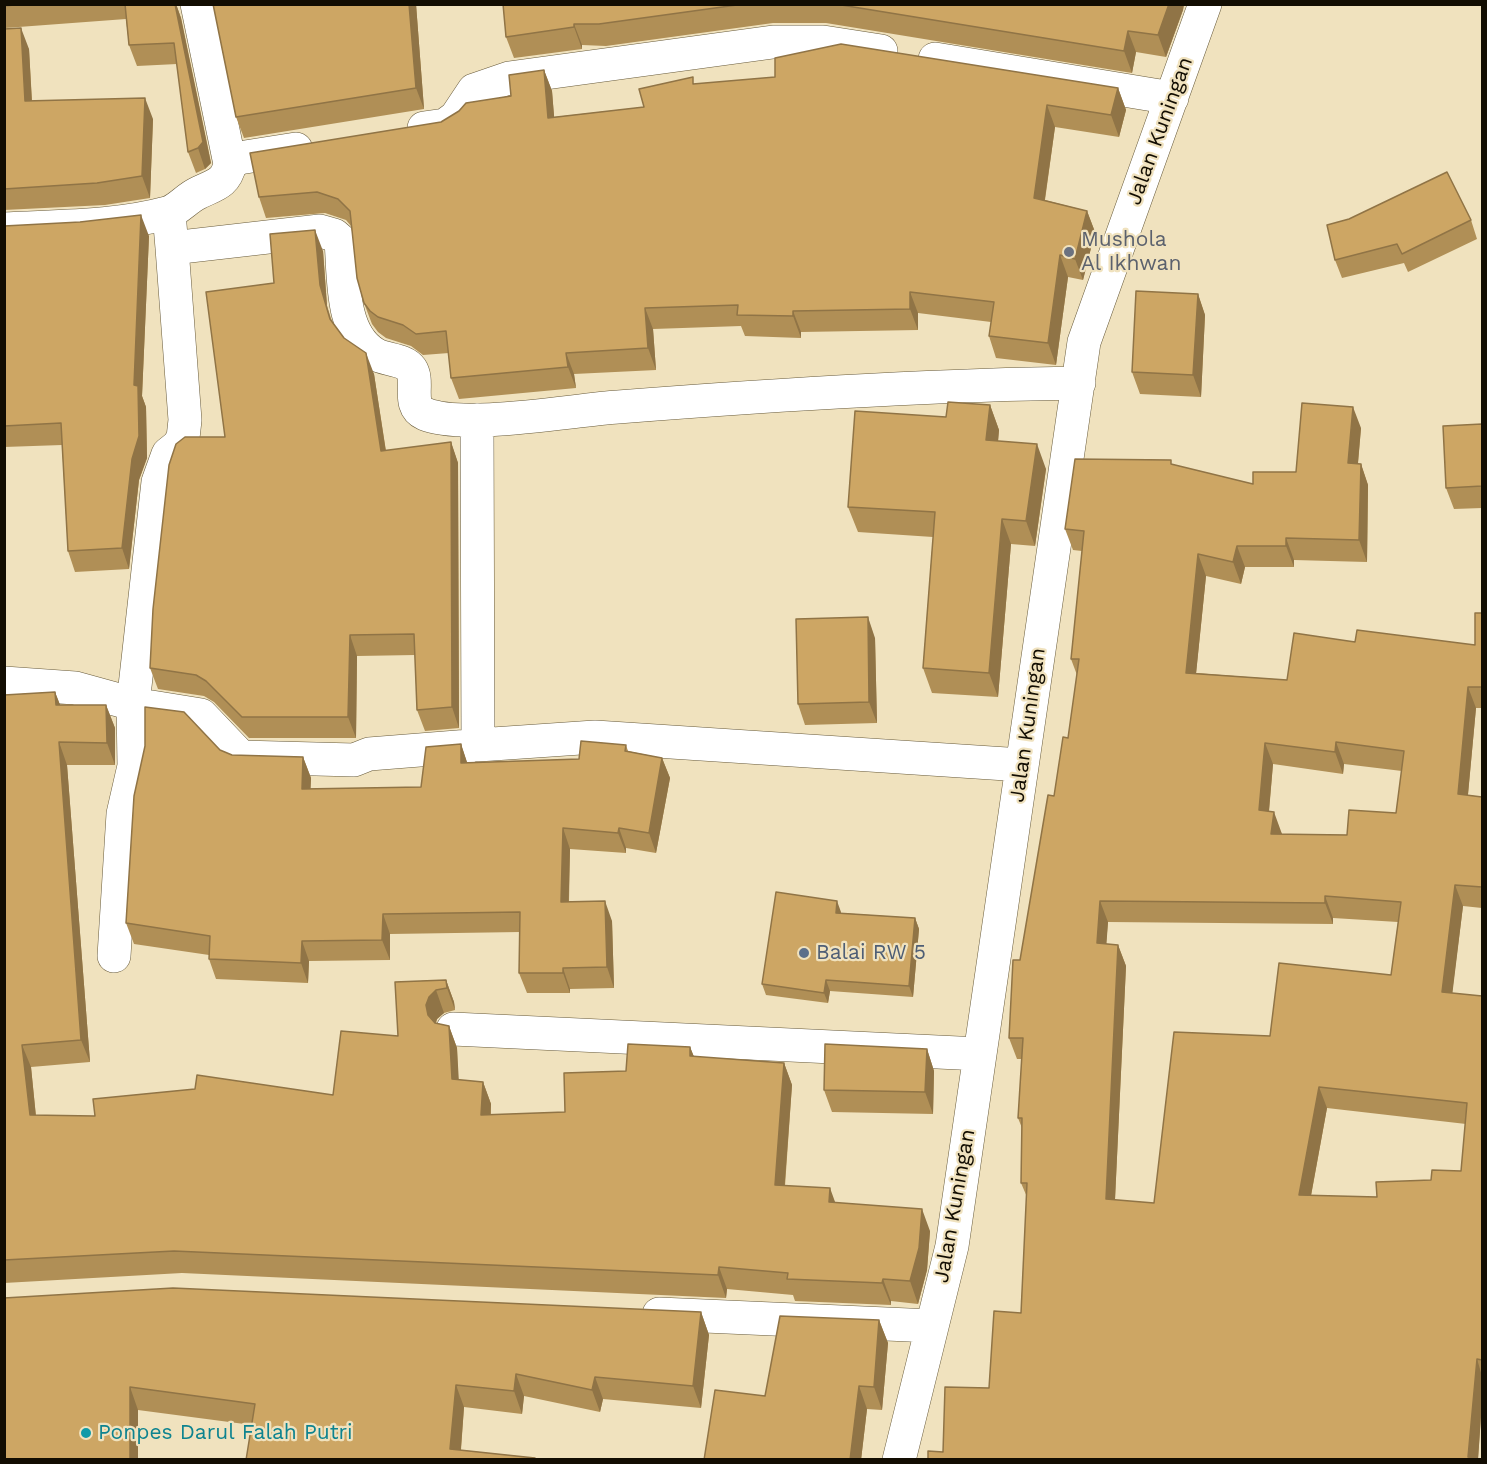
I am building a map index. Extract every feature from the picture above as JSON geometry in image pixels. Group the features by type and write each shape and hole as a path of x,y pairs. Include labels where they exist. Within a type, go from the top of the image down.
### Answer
{"street":[{"path":"4,229 89,225 169,213 197,194 218,186 228,176 230,164 197,4"},
{"name":"Jalan Kuningan","path":"899,1460 952,1246 1084,342 1206,4"},
{"path":"391,134 445,124 456,117 474,90 509,78 773,42 824,42 1172,98"},
{"path":"230,164 239,158 321,145"},
{"path":"114,956 123,814 134,766 133,704 158,482 168,454 178,447 183,438 185,420 169,213"},
{"path":"172,248 320,231 334,234 341,241 345,299 354,330 367,349 377,356 406,364 412,371 416,406 422,413 439,418 477,420 619,407 911,387 1079,383"},
{"path":"477,420 478,745"},
{"path":"4,683 75,688 133,704 201,715 241,757 354,760 369,754 595,737 1022,765"},
{"path":"453,1029 980,1054"},
{"path":"634,1312 933,1326"}],"building":[{"path":"125,4 175,4 203,142 198,148 188,152 174,43 129,45"},
{"path":"213,4 409,4 416,88 236,117"},
{"path":"503,4 744,4 599,24 574,24 574,27 506,37"},
{"path":"835,4 1169,4 1158,35 1128,31 1124,51"},
{"path":"21,28 25,101 145,98 142,176 97,183 4,189 4,29"},
{"path":"841,44 1118,88 1111,115 1047,105 1034,198 1087,211 1075,259 1060,255 1048,343 989,336 994,302 910,292 910,309 793,311 793,316 737,315 738,305 645,308 648,348 566,353 568,367 451,378 446,331 416,334 403,325 378,317 364,303 357,278 350,211 338,199 317,192 259,197 250,153 441,122 459,111 466,103 511,96 509,75 544,70 548,118 644,107 639,89 693,77 693,84 775,77 775,58"},
{"path":"1447,172 1471,220 1402,254 1397,244 1335,260 1327,225 1349,219"},
{"path":"141,215 134,385 138,386 139,436 132,459 122,548 68,551 61,423 4,426 4,226 80,222"},
{"path":"315,230 320,285 330,319 344,338 366,353 381,451 451,442 452,707 417,710 414,634 350,635 348,717 242,717 206,681 196,675 150,668 153,609 169,465 176,444 185,437 225,437 206,292 274,283 270,234"},
{"path":"1136,291 1198,294 1193,375 1132,372"},
{"path":"948,402 990,405 986,440 1037,444 1026,521 1002,519 989,673 923,668 935,512 848,507 855,411 946,417"},
{"path":"1302,403 1353,407 1348,463 1361,464 1359,540 1286,538 1286,546 1237,546 1233,562 1198,554 1186,673 1287,680 1294,633 1355,642 1357,630 1475,645 1475,613 1482,613 1482,687 1468,687 1458,794 1482,797 1482,887 1455,885 1442,992 1482,996 1482,1360 1477,1359 1468,1457 1482,1460 928,1460 928,1451 943,1452 945,1387 989,1388 994,1311 1021,1313 1027,1183 1021,1183 1022,1118 1018,1118 1023,1038 1009,1038 1013,960 1020,960 1048,795 1054,796 1063,737 1068,738 1079,659 1071,659 1084,531 1065,529 1075,459 1171,460 1171,464 1253,484 1253,472 1296,472","holes":["1336,742 1404,751 1396,813 1349,810 1347,835 1271,834 1274,812 1259,810 1265,743 1335,752","1325,896 1401,902 1391,975 1279,963 1270,1036 1174,1032 1154,1203 1106,1199 1118,945 1097,943 1100,901 1325,903","1319,1087 1467,1103 1461,1171 1432,1170 1431,1180 1376,1182 1377,1197 1299,1195"]},
{"path":"1482,424 1482,486 1446,488 1443,426"},
{"path":"868,617 869,702 798,704 796,619"},
{"path":"55,692 56,705 106,705 107,743 59,742 81,1040 22,1045 30,1115 95,1116 93,1099 195,1089 197,1075 333,1095 341,1031 398,1036 395,982 446,980 447,988 436,990 429,997 426,1005 428,1015 435,1023 449,1026 452,1079 483,1082 481,1115 565,1112 564,1073 626,1071 628,1044 690,1047 690,1056 784,1063 775,1185 830,1188 829,1202 922,1209 919,1248 910,1281 883,1279 882,1283 787,1279 788,1273 719,1267 718,1275 174,1251 4,1260 4,695"},
{"path":"145,707 184,712 220,750 232,755 303,757 302,789 421,787 426,747 461,744 461,763 579,759 581,741 626,745 625,751 662,758 649,833 619,828 618,833 563,828 561,902 605,901 607,967 563,968 563,973 519,973 520,912 383,914 382,940 302,941 301,963 209,959 210,936 126,923 134,796 145,746"},
{"path":"776,892 837,901 836,913 915,918 909,986 826,980 824,993 762,984"},
{"path":"825,1044 927,1049 925,1092 824,1090"},
{"path":"173,1288 701,1312 693,1386 595,1377 592,1390 516,1374 514,1391 456,1385 450,1449 535,1458 535,1460 246,1460 255,1404 130,1387 130,1460 4,1460 4,1298"},
{"path":"780,1316 879,1320 874,1387 859,1386 850,1460 704,1460 715,1390 765,1396"}],"place":[{"name":"Mushola Al Ikhwan","path":"1069,252"},
{"name":"Balai RW 5","path":"804,953"},
{"name":"Ponpes Darul Falah Putri","path":"86,1433"}]}
